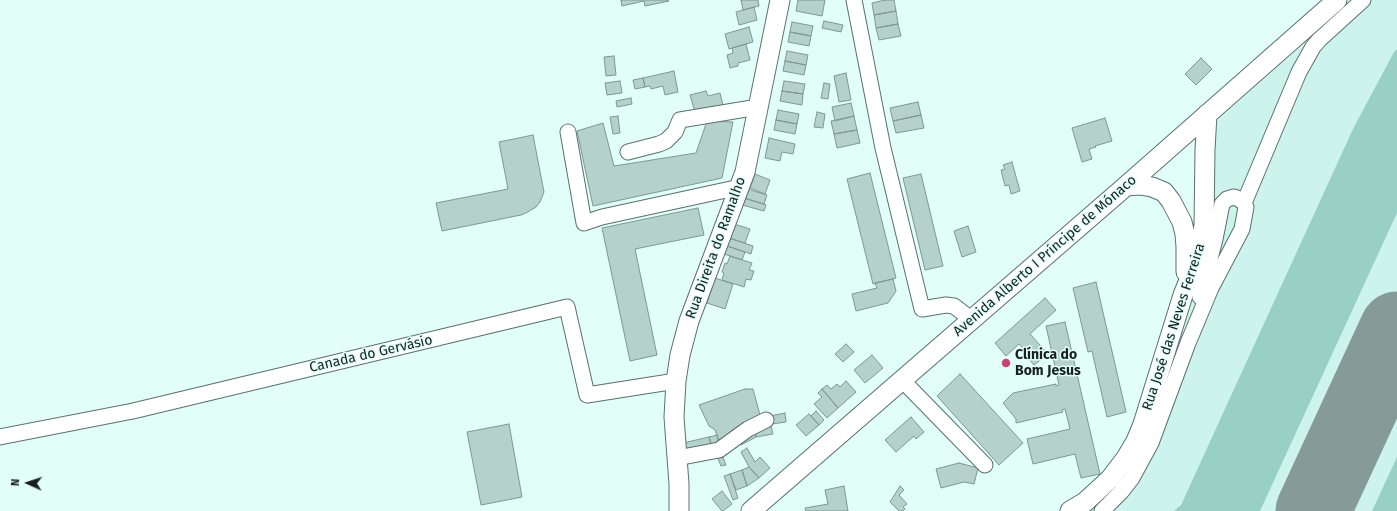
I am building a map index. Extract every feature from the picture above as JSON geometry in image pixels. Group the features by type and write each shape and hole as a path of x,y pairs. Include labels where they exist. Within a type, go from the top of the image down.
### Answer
{"main road":[{"name":"Rua Direita do Ramalho","path":"693,511 686,502 677,501 677,458 674,417 676,381 680,355 689,320 745,172 780,0"},
{"name":"Avenida Alberto I Príncipe de Mónaco","path":"751,511 1126,186 1337,0"},
{"name":"Rua José das Neves Ferreira","path":"1070,511 1085,502 1110,480 1126,458 1136,441 1143,424 1183,295 1198,253 1204,225 1205,142 1207,114"},
{"path":"1126,186 1140,185 1152,187 1164,192 1177,211 1185,234 1186,247 1187,263 1183,295"}],"street":[{"path":"854,0 884,148 922,309 946,305 954,306 972,320"},
{"path":"1244,203 1288,96 1305,61 1319,40 1363,0"},
{"path":"628,152 666,141 675,132 680,120 758,107"},
{"path":"568,132 584,223 602,217 740,187"},
{"path":"1102,511 1121,492 1141,463 1158,426 1188,343 1211,288 1242,229 1246,207 1244,203 1234,197 1222,204 1215,239 1188,343"},
{"name":"Canada do Gervásio","path":"0,437 133,411 567,307 587,395 676,381"},
{"path":"902,380 984,465"},
{"path":"677,458 719,450 748,429 766,420"}],"shaded area":[{"path":"1353,0 1397,0 1397,511 1089,511 1116,486 1198,271 1208,129"},
{"path":"1397,49 1397,213 1260,511 1174,511 1181,505 1353,129"},
{"path":"1397,457 1397,511 1372,511"}],"building":[{"path":"621,0 669,1 645,6 644,1 622,6"},
{"path":"741,0 758,0 759,6 743,10"},
{"path":"798,0 825,0 822,16 796,11"},
{"path":"885,0 894,0 896,11 874,15 872,3"},
{"path":"754,7 757,20 739,25 736,12"},
{"path":"896,11 898,24 876,28 874,15"},
{"path":"824,21 843,25 841,32 822,28"},
{"path":"792,22 813,26 811,36 790,32"},
{"path":"898,24 901,36 879,40 876,28"},
{"path":"749,27 753,42 729,49 725,34"},
{"path":"790,32 811,36 809,46 788,42"},
{"path":"746,44 750,60 738,63 738,66 730,68 727,55 733,53 732,48"},
{"path":"787,51 808,55 806,65 785,61"},
{"path":"614,56 616,75 606,76 604,57"},
{"path":"1201,58 1212,69 1196,85 1185,74"},
{"path":"785,61 806,65 804,75 783,71"},
{"path":"674,71 678,92 665,95 663,86 651,89 650,86 645,87 643,78"},
{"path":"846,73 851,100 839,102 834,76"},
{"path":"643,78 645,87 635,89 633,80"},
{"path":"620,81 622,93 607,95 605,83"},
{"path":"784,81 805,84 803,94 782,91"},
{"path":"824,83 830,84 828,99 821,98"},
{"path":"706,91 708,96 720,93 723,105 695,112 690,95"},
{"path":"782,91 803,94 802,105 780,101"},
{"path":"631,98 632,104 617,107 616,101"},
{"path":"918,102 921,115 893,121 890,108"},
{"path":"851,103 854,116 835,121 832,107"},
{"path":"778,110 799,114 797,124 776,120"},
{"path":"817,112 825,114 823,128 814,127"},
{"path":"921,115 924,128 896,133 893,121"},
{"path":"618,116 620,133 613,134 610,117"},
{"path":"854,116 857,130 834,134 831,121"},
{"path":"1105,118 1112,141 1089,149 1092,159 1082,162 1072,128"},
{"path":"776,120 797,124 795,134 774,130"},
{"path":"707,121 733,122 722,178 593,206 577,131 603,123 614,166 696,153"},
{"path":"857,130 860,143 837,148 834,134"},
{"path":"533,135 544,192 536,207 521,215 442,231 436,203 508,189 499,142"},
{"path":"769,138 795,144 793,154 782,152 780,161 765,158"},
{"path":"1012,162 1020,191 1011,194 1009,185 1005,186 1001,170 1005,169 1003,165"},
{"path":"870,173 896,278 873,284 847,179"},
{"path":"755,174 770,180 765,194 750,188"},
{"path":"921,174 943,266 925,270 903,178"},
{"path":"747,189 767,195 764,204 744,198"},
{"path":"744,198 766,205 764,211 742,205"},
{"path":"698,208 704,235 635,249 657,355 630,361 602,228"},
{"path":"734,224 750,229 745,243 729,238"},
{"path":"968,226 976,252 962,257 954,231"},
{"path":"729,238 753,246 751,254 727,246"},
{"path":"727,246 745,252 742,260 724,254"},
{"path":"730,256 752,263 749,270 754,271 751,280 746,279 744,287 722,280 724,273 722,272 725,263 727,264"},
{"path":"715,278 733,284 725,309 707,303"},
{"path":"893,279 896,291 888,303 856,311 852,294 877,288 875,283"},
{"path":"1096,282 1126,412 1107,417 1092,351 1088,352 1073,288"},
{"path":"1045,298 1056,310 1030,334 1048,354 1034,365 1023,352 1025,350 1019,344 1006,356 995,343"},
{"path":"1065,322 1100,474 1081,478 1075,454 1033,464 1027,439 1070,429 1065,409 1062,410 1063,412 1016,423 1016,419 1003,403 1013,393 1056,384 1056,386 1059,385 1046,326"},
{"path":"846,344 854,352 843,362 835,354"},
{"path":"872,355 883,368 865,383 854,370"},
{"path":"960,374 1023,443 999,465 937,396"},
{"path":"846,381 856,392 838,408 822,389 827,385 831,389 837,384 840,387"},
{"path":"745,389 753,389 760,415 720,445 715,430 709,426 699,405"},
{"path":"822,389 838,408 827,418 814,404 822,397 818,393"},
{"path":"816,411 824,420 819,425 811,416"},
{"path":"785,413 786,422 772,424 770,416"},
{"path":"809,414 819,425 806,436 796,425"},
{"path":"911,417 924,432 916,439 914,436 896,452 885,440"},
{"path":"509,424 522,497 481,505 467,432"},
{"path":"771,426 773,434 756,437 755,429"},
{"path":"755,429 756,437 741,445 738,438"},
{"path":"717,435 720,445 712,447 709,437"},
{"path":"709,437 712,447 686,453 683,443"},
{"path":"747,448 755,462 760,457 770,468 759,478 749,467 741,452"},
{"path":"721,452 726,465 721,466 716,454"},
{"path":"959,463 978,468 974,484 964,482 941,488 936,469"},
{"path":"749,467 759,478 747,486 742,470"},
{"path":"742,470 747,486 736,490 730,474"},
{"path":"730,474 738,498 733,500 724,476"},
{"path":"844,486 848,511 806,511 805,508 828,504 825,490"},
{"path":"900,486 904,490 899,495 907,504 903,507 905,509 903,511 899,511 890,502"},
{"path":"722,491 732,504 723,511 712,499"}],"runway":[{"path":"1313,511 1397,329"}],"place":[{"name":"Clínica do Bom Jesus","path":"1006,363"}]}
